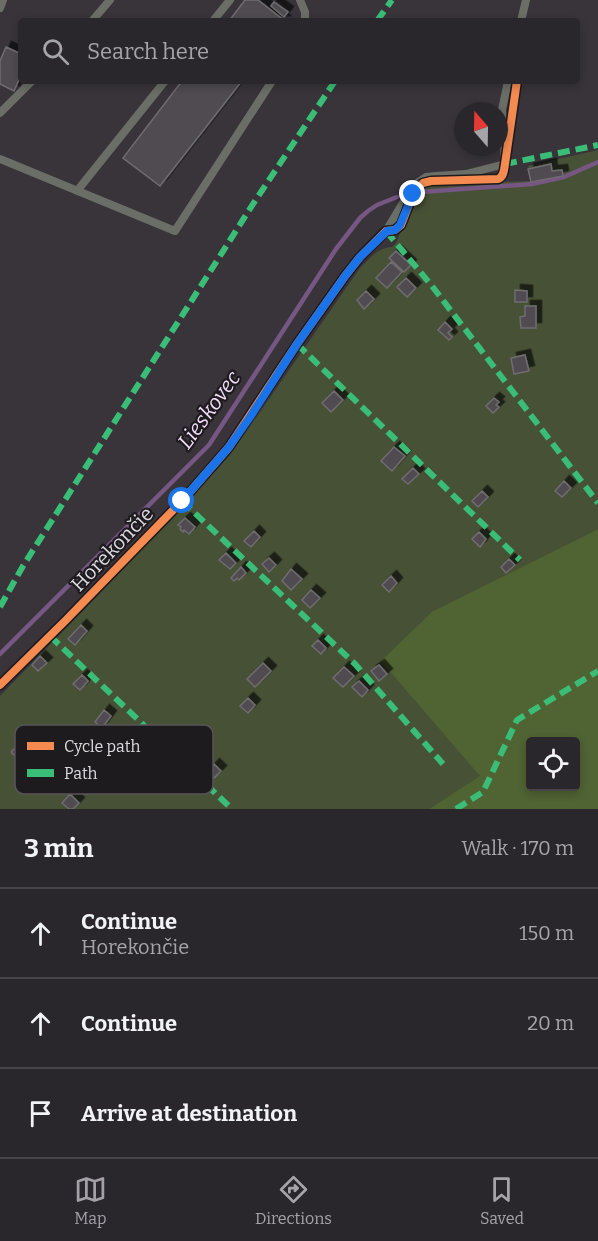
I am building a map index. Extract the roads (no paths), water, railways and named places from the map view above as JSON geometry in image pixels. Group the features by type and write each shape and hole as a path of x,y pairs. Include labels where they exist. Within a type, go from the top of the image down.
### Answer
{"lane":[{"path":"0,8 3,0"},
{"path":"95,18 110,0"},
{"path":"215,18 230,0"},
{"path":"300,0 305,18"},
{"path":"522,18 526,0"},
{"path":"0,113 29,84"},
{"path":"77,191 163,84"},
{"path":"0,159 175,231 270,84"},
{"name":"Horekončie","path":"0,685 182,501 229,447 345,276 360,257 387,231 413,186 426,177 466,174 505,164 502,110 507,84"}],"waterway":[{"name":"Lieskovec","path":"421,192 532,184 564,177 598,162"},
{"name":"Lieskovec","path":"0,654 209,445 336,249 368,211 397,197"}]}
